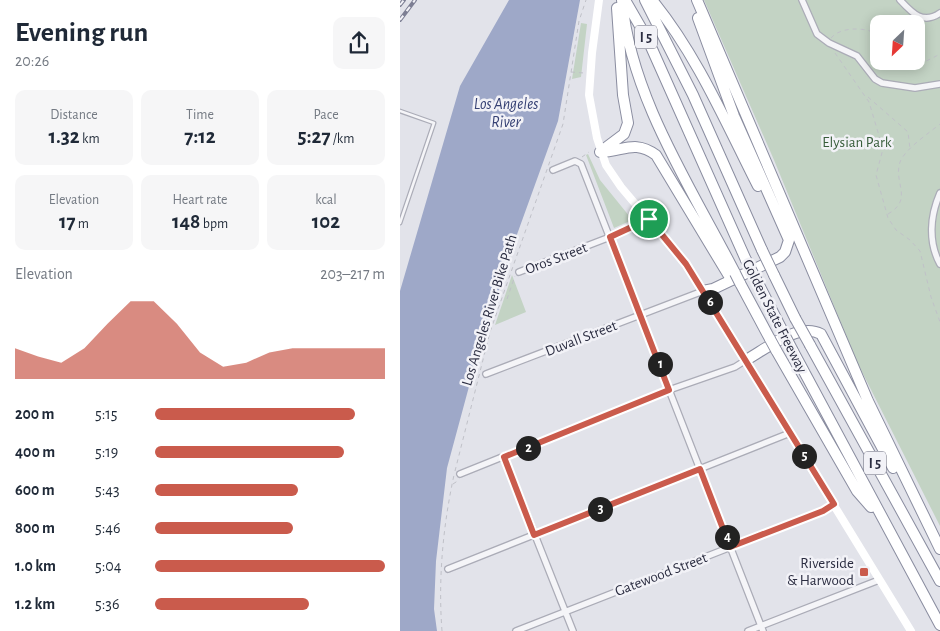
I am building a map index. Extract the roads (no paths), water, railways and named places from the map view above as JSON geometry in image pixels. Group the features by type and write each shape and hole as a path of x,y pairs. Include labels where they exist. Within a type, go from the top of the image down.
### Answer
{"highway":[{"path":"600,152 624,134 628,123 622,90 617,0"},
{"path":"623,0 629,41 648,101 732,275 857,491 883,521"},
{"name":"Golden State Freeway","path":"623,0 648,40 746,260 883,521 940,625"},
{"name":"Golden State Freeway","path":"645,0 659,25 774,275 940,581"},
{"path":"652,0 664,14 698,70 787,245"},
{"path":"695,0 724,92 789,240 780,257 713,289 703,291"},
{"path":"695,0 868,400 940,549"},
{"path":"600,152 613,152 633,146 649,150 656,155 732,275"},
{"path":"746,360 792,334 808,330 821,334 826,339 903,486 921,510"}],"main road":[{"path":"599,0 590,73 590,109 600,152 613,177 678,253 703,291 911,631"}],"street":[{"path":"802,0 817,34 829,44 857,56 875,79 882,83 915,88 940,84"},
{"path":"900,0 917,17 926,19 940,13"},
{"path":"552,170 575,161 579,162 641,315 762,629"},
{"path":"940,193 936,202 932,228 935,255 940,264"},
{"name":"Oros Street","path":"519,272 610,237 649,219"},
{"name":"Duvall Street","path":"486,374 703,291"},
{"path":"460,474 669,390 735,367 746,360"},
{"path":"448,569 790,433"},
{"path":"504,457 573,631"},
{"name":"Gatewood Street","path":"516,631 823,511 834,504"},
{"path":"748,631 762,629 879,580"}],"lane":[{"path":"400,111 434,123 400,223"}],"water":[{"name":"Los Angeles River","path":"509,0 580,0 558,121 515,240 474,368 447,468 436,561 434,609 437,631 400,631 400,291 460,86"}],"railway":[{"path":"400,5 404,0"},
{"path":"400,20 415,0"}],"place":[{"name":"Riverside & Harwood","path":"864,572"}],"park label":[{"name":"Elysian Park","path":"857,142"}]}
